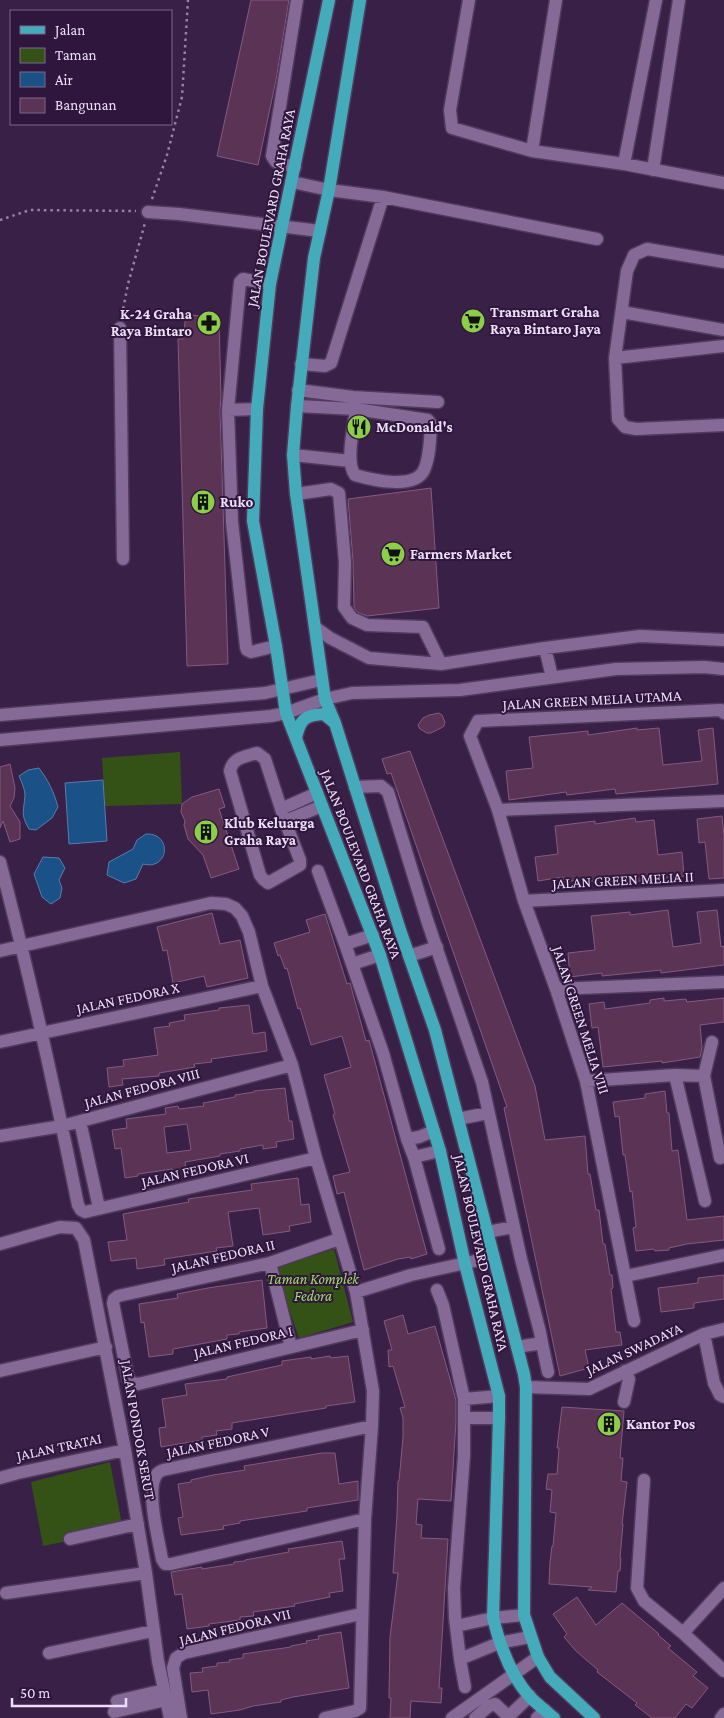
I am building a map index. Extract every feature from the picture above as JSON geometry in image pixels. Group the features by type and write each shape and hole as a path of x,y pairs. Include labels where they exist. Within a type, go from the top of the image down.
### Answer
{"main road":[{"name":"JALAN BOULEVARD GRAHA RAYA","path":"329,0 270,284 256,410 253,521 286,713 373,935 440,1151 465,1264 499,1396 500,1418 493,1618 500,1643 513,1674 545,1715"},
{"name":"JALAN BOULEVARD GRAHA RAYA","path":"360,0 329,190 314,258 298,390 293,455 296,494 325,699 335,723 434,1030 526,1387 524,1615 538,1657 550,1677 594,1718"},
{"path":"296,738 299,724 310,715 324,714 335,723"}],"street":[{"path":"295,167 276,162 272,156 297,0"},
{"path":"469,0 450,110 452,128 532,151 624,164 724,183"},
{"path":"532,151 556,0"},
{"path":"624,164 656,0"},
{"path":"653,170 679,0"},
{"path":"292,182 329,190 383,197 597,239"},
{"path":"301,364 325,366 331,363 383,197"},
{"path":"148,212 320,231"},
{"path":"724,262 647,249 634,255 627,271 615,358 618,419 625,427 636,429 724,424"},
{"path":"270,284 243,279 240,282 228,410 232,522 246,647 251,652 276,646"},
{"path":"622,312 724,330"},
{"path":"120,328 123,559"},
{"path":"615,358 724,346"},
{"path":"298,390 353,397 438,402"},
{"path":"297,406 356,409 428,420 431,424 431,437 424,471 419,477 409,482 392,482 355,475 350,461 356,409"},
{"path":"228,410 256,410"},
{"path":"293,455 350,461"},
{"path":"296,494 331,489 339,493 345,562 344,607 352,618 367,625 423,627 441,664"},
{"path":"315,627 330,638 369,658 441,664 640,636 724,640"},
{"path":"545,648 552,677"},
{"path":"0,740 271,716 286,713 325,699 352,693 460,690 616,669 724,669"},
{"path":"0,715 265,693 322,680"},
{"name":"JALAN GREEN MELIA UTAMA","path":"470,736 478,721 722,710 724,713"},
{"name":"JALAN GREEN MELIA VIII","path":"470,736 498,810 524,901 556,989 586,1081 634,1321"},
{"path":"257,753 265,759 285,821 300,860 300,865 268,883 260,875 230,771 236,760 257,753"},
{"path":"355,787 382,786 388,792 427,920 482,1082 548,1372"},
{"path":"281,809 317,793"},
{"path":"498,810 724,801"},
{"path":"285,821 322,806"},
{"path":"0,862 43,1033 62,1126"},
{"path":"318,871 383,1053 439,1249"},
{"name":"JALAN GREEN MELIA II","path":"524,901 724,890"},
{"path":"0,951 210,903 226,904 235,908 242,916 249,932 262,986 292,1065 316,1158 356,1292 373,1391 365,1519 360,1708 355,1711 324,1718"},
{"path":"345,944 373,935"},
{"path":"409,956 437,947"},
{"path":"352,964 380,955"},
{"path":"556,989 724,982"},
{"name":"JALAN FEDORA X","path":"0,1042 262,986"},
{"path":"696,1160 722,1158 704,1076 712,1042"},
{"name":"JALAN FEDORA VIII","path":"0,1136 62,1126 292,1065"},
{"path":"586,1081 675,1075 704,1076"},
{"path":"675,1075 705,1201"},
{"path":"458,1119 488,1113"},
{"path":"80,1121 99,1208"},
{"name":"JALAN FEDORA VI","path":"62,1126 78,1205 85,1212 316,1158"},
{"path":"407,1139 434,1131"},
{"path":"414,1157 440,1151"},
{"name":"JALAN PONDOK SERUT","path":"0,1244 60,1227 76,1228 84,1240 125,1450 146,1573 153,1631 170,1718"},
{"path":"487,1232 514,1227"},
{"name":"JALAN FEDORA II","path":"132,1383 128,1378 113,1303 114,1299 118,1296 270,1263 339,1239"},
{"path":"626,1276 724,1255"},
{"path":"356,1292 410,1276 493,1258"},
{"path":"270,1263 291,1347"},
{"path":"438,1290 464,1398 464,1456 454,1588 456,1626 465,1686"},
{"name":"JALAN SWADAYA","path":"526,1387 588,1389 704,1334 724,1329"},
{"name":"JALAN FEDORA I","path":"132,1383 138,1384 362,1330"},
{"path":"704,1334 714,1383 720,1395 724,1397"},
{"path":"517,1347 542,1343"},
{"path":"0,1371 106,1347"},
{"path":"624,1402 628,1379 625,1371"},
{"path":"464,1398 499,1396"},
{"path":"464,1418 500,1418"},
{"name":"JALAN FEDORA V","path":"365,1519 166,1564 162,1559 152,1509 154,1481 157,1474 163,1470 372,1426"},
{"name":"JALAN TRATAI","path":"0,1478 125,1450"},
{"path":"644,1480 637,1588 644,1601 683,1633 724,1671"},
{"path":"70,1539 138,1524"},
{"path":"6,1593 146,1573"},
{"path":"683,1633 724,1588"},
{"name":"JALAN FEDORA VII","path":"181,1718 173,1668 176,1658 184,1653 362,1614"},
{"path":"456,1626 493,1618 524,1615"},
{"path":"49,1653 153,1631"},
{"path":"460,1658 500,1643 530,1637"},
{"path":"452,1718 538,1657"},
{"path":"115,1706 165,1695"},
{"path":"474,1718 489,1706 495,1704 509,1717 530,1696"},
{"path":"721,1718 724,1714"}],"path":[{"path":"120,328 128,284 148,212 167,155 182,97 188,0"},
{"path":"0,220 30,210 148,212"}],"green space":[{"path":"180,752 182,804 105,806 102,758"},
{"name":"Taman Komplek Fedora","path":"334,1249 353,1322 299,1338 275,1268"},
{"path":"110,1462 123,1530 43,1546 31,1482"}],"water":[{"path":"39,768 55,796 58,807 52,818 36,830 29,829 24,820 25,793 19,776 28,770"},
{"path":"103,780 107,841 69,844 65,783"},
{"path":"146,834 155,835 161,839 164,845 162,857 158,862 152,865 143,864 136,879 124,883 107,875 109,862 133,849 137,840"},
{"path":"43,857 59,858 65,868 59,880 62,888 60,898 51,904 42,897 34,874"}],"building":[{"path":"251,0 289,0 276,80 258,165 217,156"},
{"name":"Ruko","path":"186,314 219,319 228,664 187,666 178,339 183,339"},
{"name":"Farmers Market","path":"431,488 439,608 367,616 357,612 354,607 353,561 348,499"},
{"path":"439,713 445,722 444,726 431,733 420,729 418,725 423,718"},
{"path":"637,728 637,730 659,728 663,765 702,761 698,730 713,728 718,784 616,794 615,789 567,795 566,792 509,800 506,771 533,768 529,737 588,731 588,735"},
{"path":"410,751 535,1086 545,1140 585,1136 588,1174 590,1174 596,1210 599,1210 603,1244 605,1244 610,1275 612,1275 613,1288 611,1289 616,1332 620,1332 622,1345 585,1350 589,1368 560,1376 504,1108 507,1107 391,773 387,774 382,759"},
{"path":"10,764 15,788 14,798 10,806 20,822 20,839 10,842 3,821 0,828 0,767"},
{"name":"Klub Keluarga Graha Raya","path":"219,789 225,807 219,809 239,869 211,878 203,855 188,839 184,825 185,821 181,812 182,804 192,797"},
{"path":"722,816 724,878 709,879 705,842 699,843 697,819"},
{"path":"635,818 636,822 654,820 658,855 682,852 684,876 631,882 630,879 609,881 609,879 586,882 586,879 564,882 563,877 538,881 535,857 558,854 555,826 595,821 595,824"},
{"path":"668,910 673,947 701,943 697,912 717,910 721,947 724,946 724,965 661,973 661,970 602,976 602,973 570,977 568,953 595,950 591,916 630,912 630,915"},
{"path":"212,913 220,944 240,940 248,978 207,987 204,976 173,983 167,950 163,951 157,927"},
{"path":"325,914 347,984 350,983 366,1041 369,1040 427,1254 411,1259 411,1257 398,1259 364,1270 344,1192 337,1194 333,1176 350,1172 333,1115 335,1114 324,1075 351,1067 342,1036 311,1045 300,1008 298,1009 287,968 285,969 280,955 278,956 274,943 310,932 306,920"},
{"path":"664,998 664,1001 686,999 687,1002 724,998 724,1022 700,1025 702,1047 700,1057 662,1063 662,1061 603,1067 598,1027 592,1028 589,1004 604,1002 605,1009 650,1003 650,1000"},
{"path":"249,1005 253,1034 265,1032 267,1051 211,1059 212,1062 194,1064 195,1067 159,1073 159,1076 122,1079 123,1085 109,1087 107,1068 124,1066 123,1060 158,1055 154,1028 170,1026 169,1023 185,1020 184,1015 219,1010 219,1008"},
{"path":"285,1088 289,1121 292,1121 294,1139 276,1142 277,1147 263,1149 263,1145 220,1154 220,1156 185,1162 186,1169 138,1174 138,1176 125,1178 121,1148 115,1149 112,1130 127,1128 126,1119 166,1114 165,1108 178,1106 179,1109 204,1106 203,1103 254,1091","holes":["187,1124 191,1150 167,1153 164,1127"]},
{"path":"665,1091 672,1151 678,1150 687,1220 724,1216 724,1240 687,1244 669,1248 669,1250 636,1251 633,1228 636,1227 632,1191 630,1192 625,1155 623,1155 619,1116 615,1117 613,1102 645,1098 645,1094"},
{"path":"298,1178 301,1205 309,1204 311,1222 289,1226 290,1231 263,1235 259,1208 228,1212 233,1246 216,1248 217,1251 164,1259 165,1265 137,1269 136,1258 111,1261 108,1242 127,1240 123,1214 189,1202 188,1199 252,1190 251,1184"},
{"path":"724,1275 724,1299 694,1303 694,1308 661,1312 658,1288 698,1283 698,1278"},
{"path":"262,1280 267,1328 239,1332 239,1334 227,1335 227,1339 173,1349 173,1354 149,1357 144,1322 141,1323 139,1304 178,1298 177,1294"},
{"path":"403,1315 408,1334 435,1326 456,1400 456,1421 451,1501 418,1499 416,1524 422,1525 421,1538 448,1539 439,1688 442,1688 441,1703 411,1701 410,1718 390,1718 390,1637 398,1573 393,1573 398,1481 403,1437 403,1418 400,1408 405,1407 393,1366 389,1367 388,1350 392,1350 384,1321"},
{"path":"330,1356 331,1358 348,1356 355,1402 232,1423 232,1429 216,1431 217,1435 202,1437 202,1440 161,1447 159,1428 166,1427 162,1399 187,1395 185,1384 227,1379 227,1377 282,1365 282,1361"},
{"path":"562,1407 624,1411 620,1458 623,1458 621,1481 627,1482 622,1524 620,1571 618,1571 616,1592 588,1590 592,1587 549,1584 556,1513 550,1512 552,1490 546,1489 548,1474 557,1474 559,1448 557,1448"},
{"path":"322,1453 335,1453 339,1484 358,1481 358,1500 307,1508 307,1511 240,1521 240,1523 223,1526 224,1529 181,1535 178,1518 183,1517 178,1484 213,1475 245,1470 244,1466"},
{"path":"342,1541 345,1559 339,1559 343,1591 329,1593 330,1597 294,1604 295,1606 253,1612 254,1616 240,1617 240,1620 187,1629 182,1594 175,1595 171,1572 234,1564 234,1562 289,1552 288,1549"},
{"path":"577,1597 596,1625 622,1603 659,1634 671,1646 668,1648 697,1672 693,1676 708,1688 692,1708 686,1704 675,1718 652,1718 635,1705 637,1703 597,1672 598,1670 576,1651 564,1637 567,1634 553,1614"},
{"path":"341,1632 349,1688 293,1697 281,1700 281,1702 211,1714 208,1690 192,1692 190,1673 203,1672 202,1668 217,1666 217,1663 243,1658 243,1654 291,1647 307,1643 306,1641 319,1639 318,1636"}],"place":[{"name":"Transmart Graha Raya Bintaro Jaya","path":"473,321"},
{"name":"K-24 Graha Raya Bintaro","path":"209,323"},
{"name":"McDonald's","path":"359,427"},
{"name":"Ruko","path":"203,502"},
{"name":"Farmers Market","path":"393,554"},
{"name":"Klub Keluarga Graha Raya","path":"206,832"},
{"name":"Kantor Pos","path":"609,1424"}]}
